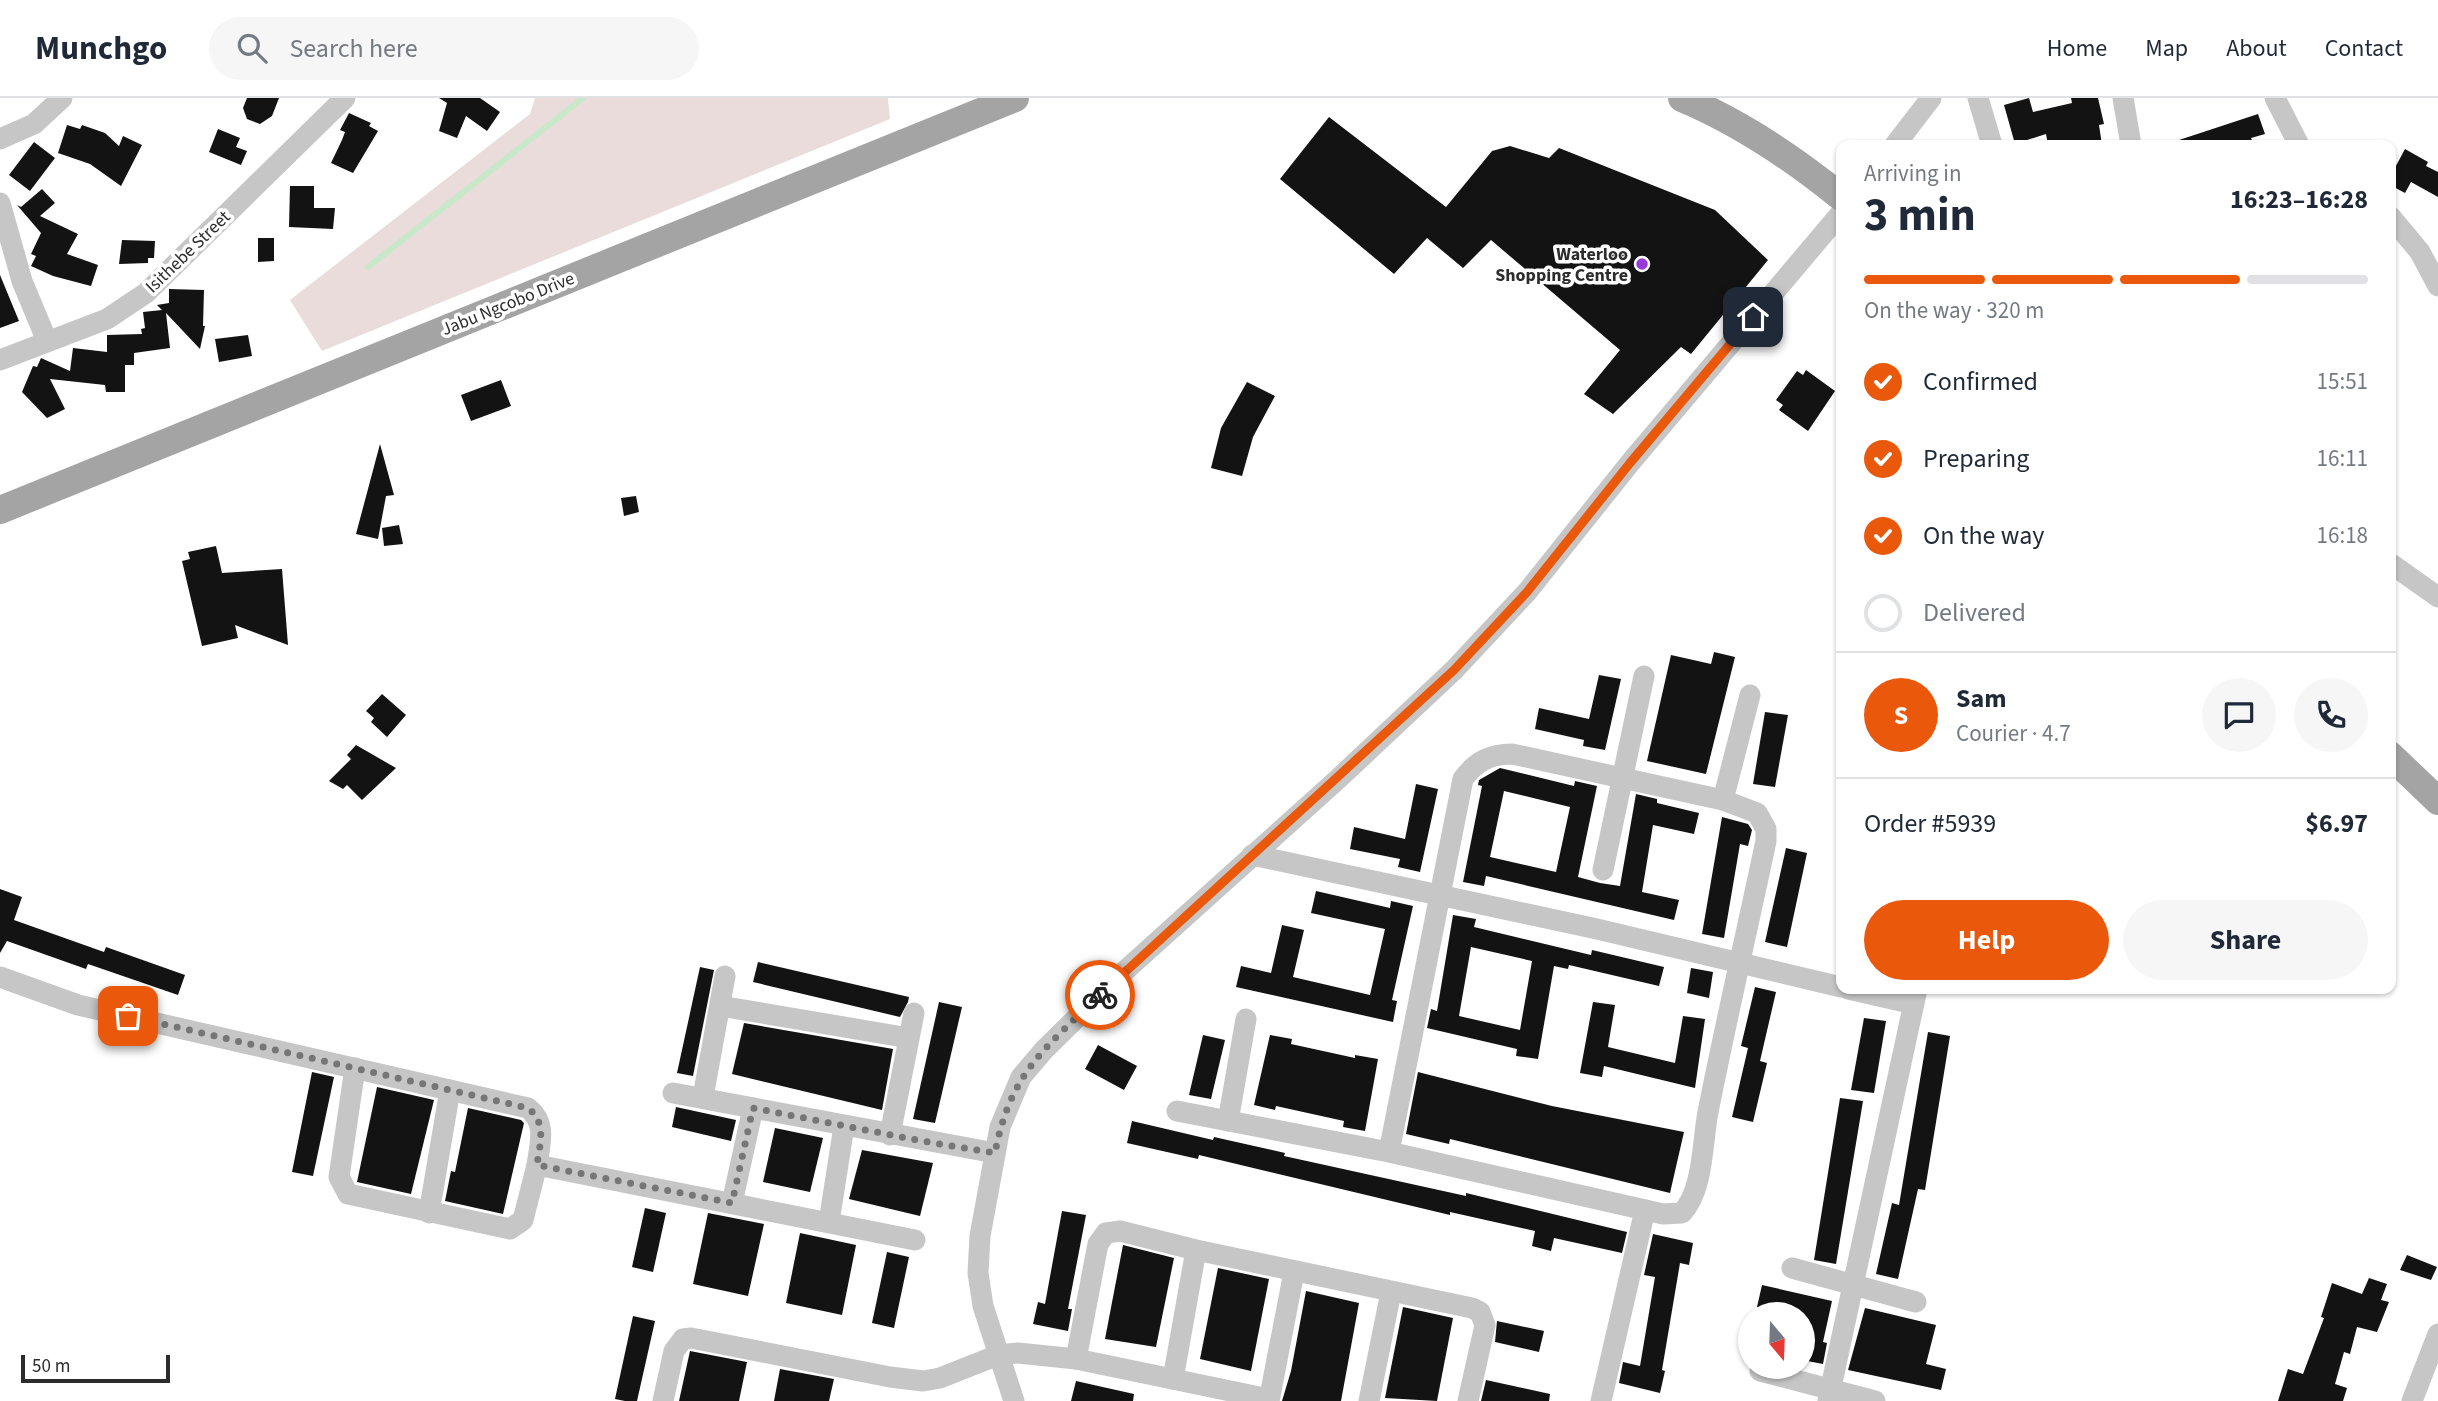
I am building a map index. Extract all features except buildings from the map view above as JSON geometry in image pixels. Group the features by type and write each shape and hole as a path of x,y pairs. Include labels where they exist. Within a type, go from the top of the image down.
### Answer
{"main road":[{"name":"Jabu Ngcobo Drive","path":"0,510 1015,98"},
{"path":"1682,98 1746,131 1796,162 1836,193"},
{"path":"2396,761 2438,801"}],"street":[{"path":"0,139 34,124 62,98"},
{"name":"Isithebe Street","path":"0,360 107,318 146,293 345,98"},
{"path":"1899,140 1931,98"},
{"path":"1978,98 1991,140"},
{"path":"2123,98 2130,140"},
{"path":"2275,98 2296,140"},
{"path":"0,203 22,281 47,341"},
{"path":"1014,1401 983,1306 978,1273 980,1236 995,1153 1009,1102 1021,1077 1044,1050 1118,977 1338,779 1454,670 1527,592 1630,463 1836,218"},
{"path":"2396,223 2413,243 2436,279"},
{"path":"2396,568 2438,597"},
{"path":"1603,870 1644,676"},
{"path":"1723,800 1750,695"},
{"path":"1177,1111 1389,1152 1675,1216 1682,1213 1688,1206 1696,1181 1707,1114 1766,841 1766,829 1757,813 1723,800 1512,754 1496,754 1471,768 1463,779 1438,895 1389,1152"},
{"path":"1251,855 1836,986"},
{"path":"703,1097 725,976"},
{"path":"0,977 78,1005 355,1068 528,1108 536,1114 542,1131 537,1165 523,1220 514,1227 504,1229 353,1196 341,1185 339,1177 355,1068"},
{"path":"1829,1395 1915,997 1890,994"},
{"path":"720,1006 909,1038"},
{"path":"890,1135 914,1013"},
{"path":"1228,1121 1246,1019"},
{"path":"429,1213 450,1090"},
{"path":"673,1093 995,1153"},
{"path":"732,1203 753,1108"},
{"path":"829,1222 844,1126"},
{"path":"537,1165 915,1240"},
{"path":"1601,1401 1646,1210"},
{"path":"1076,1359 1102,1236 1120,1231 1294,1272 1472,1308 1480,1312 1485,1325 1468,1401"},
{"path":"1172,1379 1196,1250"},
{"path":"1792,1268 1916,1302"},
{"path":"663,1401 674,1351 683,1339 691,1338 923,1381 940,1378 998,1355 1018,1353 1076,1359 1269,1400 1294,1272"},
{"path":"1368,1401 1391,1292"},
{"path":"2412,1401 2438,1334"},
{"path":"1783,1379 1829,1395 1875,1401"}],"shaded area":[{"path":"535,98 888,98 890,119 322,351 290,300 530,114"}],"waterway":[{"path":"368,267 583,98"}],"way so far":[{"path":"128,1016 528,1108 536,1114 542,1131 537,1165 732,1203 753,1108 995,1153 1000,1126 1021,1077 1044,1050 1100,995"}],"place":[{"name":"Waterloo Shopping Centre","path":"1642,264"}],"route":[{"path":"1100,995 1454,670 1527,592 1630,463 1753,317"}]}
